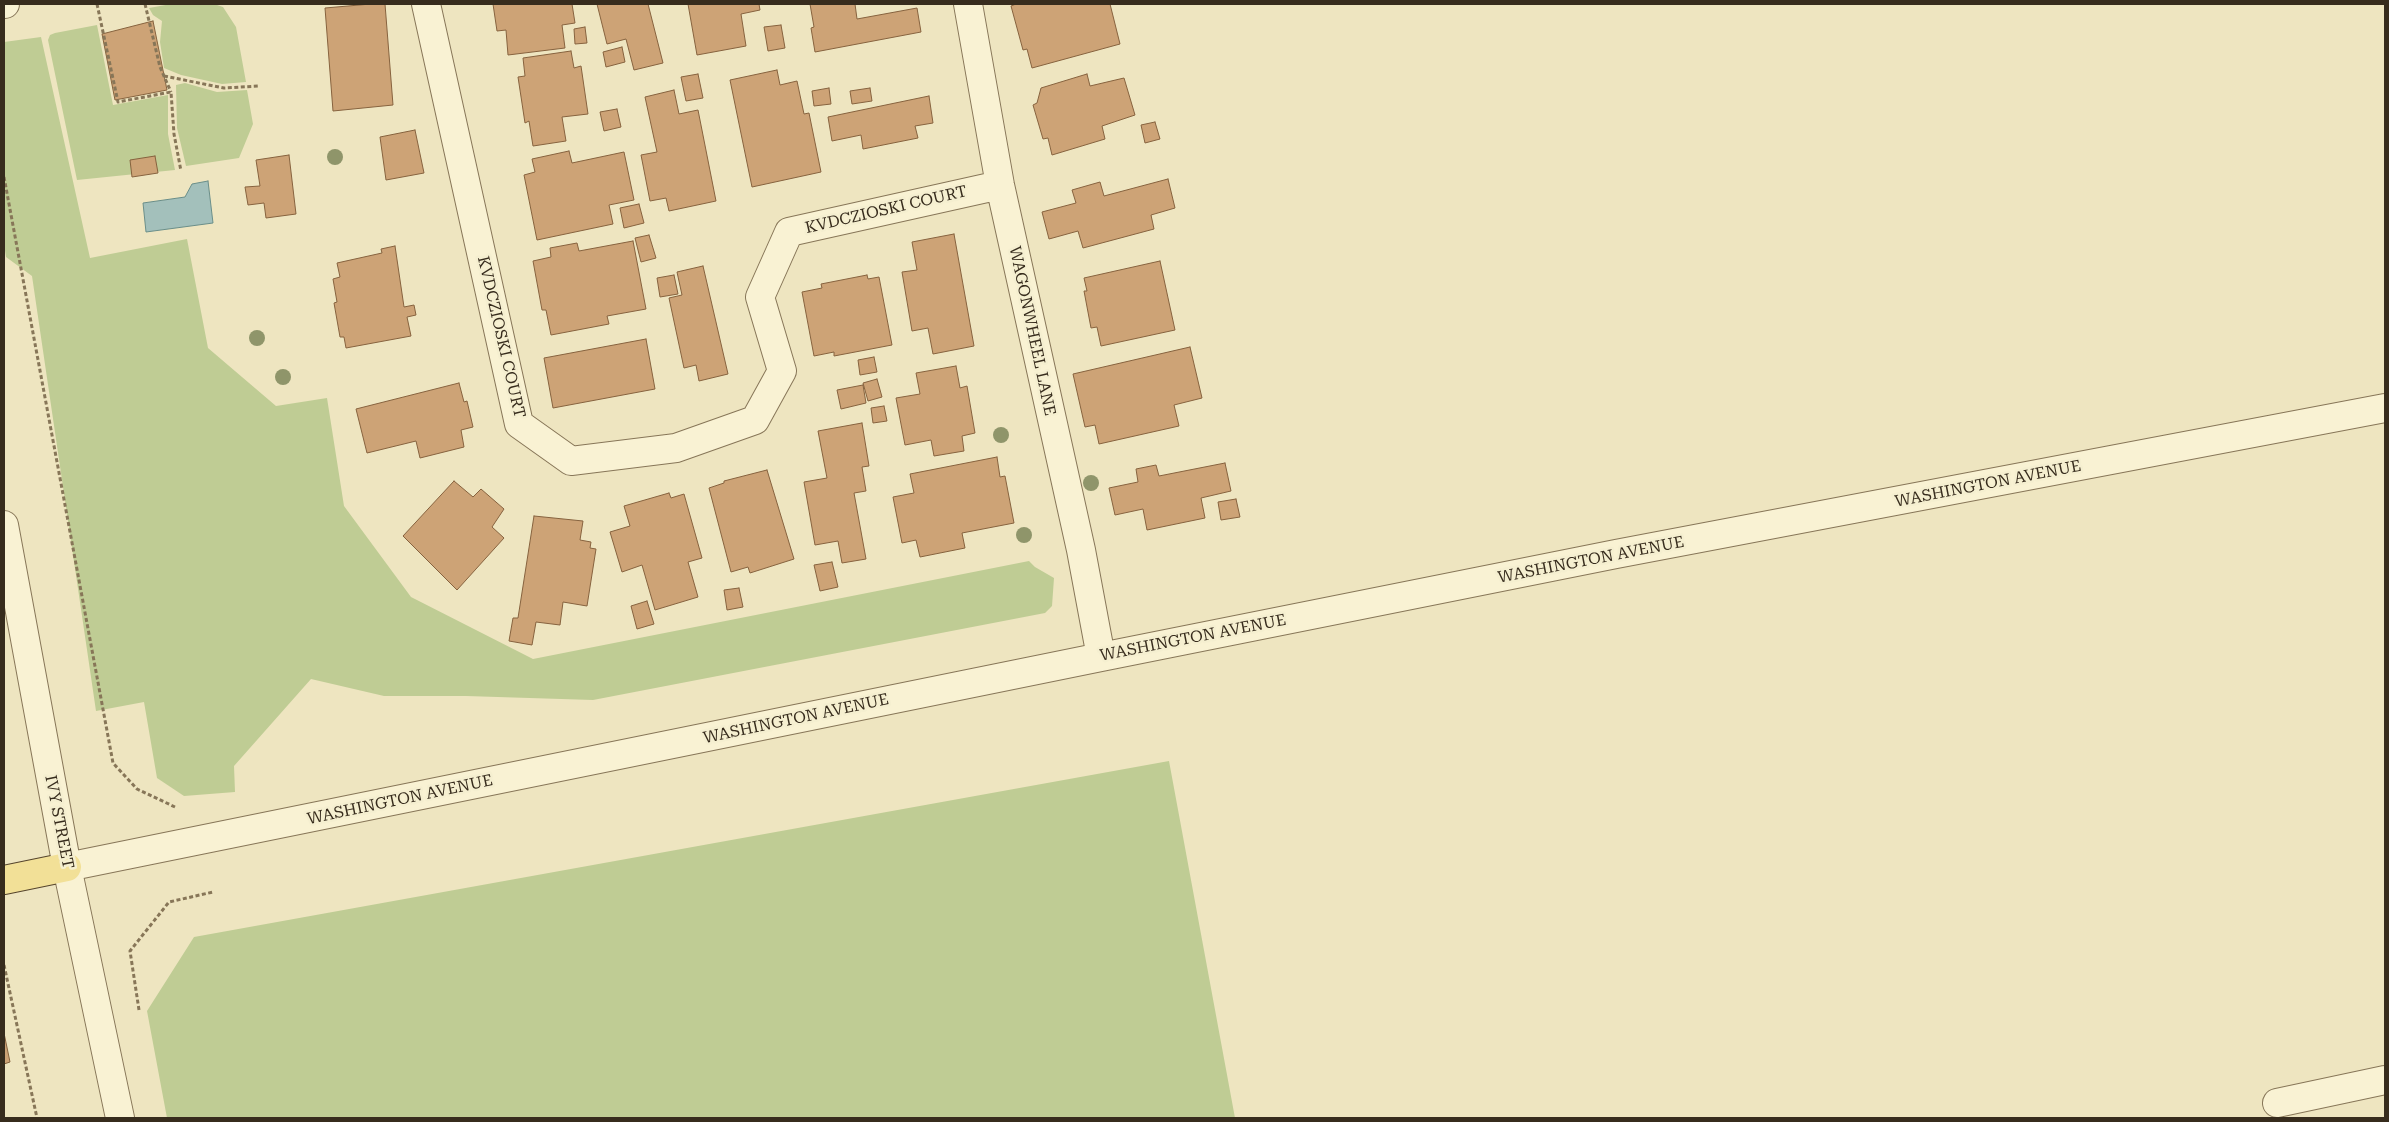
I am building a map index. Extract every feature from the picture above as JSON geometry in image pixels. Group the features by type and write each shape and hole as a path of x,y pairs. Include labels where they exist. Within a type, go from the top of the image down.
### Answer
{"main road":[{"name":"WASHINGTON AVENUE","path":"4,880 67,867"}],"street":[{"name":"KVDCZIOSKI COURT","path":"426,4 519,424 571,462 676,448 755,420 782,372 760,297 789,232 1000,185"},
{"name":"WAGONWHEEL LANE","path":"968,4 1000,185 1081,550 1100,657"},
{"name":"WASHINGTON AVENUE","path":"67,867 1616,554 2385,408"},
{"name":"IVY STREET","path":"4,525 67,867 120,1118"},
{"path":"2277,1103 2385,1080"}],"path":[{"path":"97,4 118,102 172,92"},
{"path":"144,4 164,76 172,92 174,134 181,171"},
{"path":"164,76 224,88 258,86"},
{"path":"4,177 113,763 137,789 176,807"},
{"path":"140,1010 130,951 169,902 213,892"},
{"path":"4,965 37,1118"}],"green space":[{"path":"171,4 214,4 223,7 236,27 246,82 222,84 181,75 164,68 160,42 162,21 153,15 149,8"},
{"path":"97,25 113,105 168,95 168,134 175,170 77,180 48,40 50,35 55,33"},
{"path":"41,37 90,258 187,239 208,348 276,406 327,398 344,506 411,597 533,659 1029,561 1035,567 1054,578 1052,606 1045,613 593,700 466,696 384,696 311,679 234,766 235,792 184,796 157,778 144,702 96,711 32,276 6,257 4,244 4,42"},
{"path":"185,83 217,92 247,90 253,124 239,158 186,166 177,128 176,85"},
{"path":"1169,761 1235,1118 167,1118 147,1011 194,937"}],"water":[{"path":"208,181 213,223 146,232 143,203 185,197 192,184"}],"building":[{"path":"385,4 393,105 333,111 325,8"},
{"path":"493,4 572,4 575,23 562,25 565,48 508,55 506,30 497,31"},
{"path":"597,4 648,4 663,63 634,70 626,39 607,44"},
{"path":"688,4 759,4 760,10 741,14 746,46 697,55"},
{"path":"810,4 855,4 857,19 917,8 921,32 815,52 811,28 814,27"},
{"path":"1016,4 1110,4 1120,44 1032,68 1027,49 1023,50 1011,6"},
{"path":"153,21 167,90 115,100 102,34"},
{"path":"781,25 785,48 768,51 764,27"},
{"path":"585,27 587,43 575,44 574,29"},
{"path":"622,47 625,62 606,67 603,52"},
{"path":"571,51 574,68 581,66 588,114 562,117 566,141 533,146 529,121 525,123 518,77 525,76 523,58"},
{"path":"777,70 780,85 797,81 804,114 809,113 821,172 752,187 730,80"},
{"path":"698,74 703,98 686,101 681,77"},
{"path":"1087,74 1090,86 1124,78 1135,115 1102,126 1105,139 1052,155 1048,138 1043,139 1033,105 1037,103 1041,88"},
{"path":"829,88 831,104 814,106 812,91"},
{"path":"870,88 872,101 852,104 850,91"},
{"path":"674,90 679,114 698,110 716,201 669,211 666,198 650,201 641,155 657,152 645,97"},
{"path":"929,96 933,123 915,126 918,138 863,149 861,135 832,141 828,117"},
{"path":"617,109 621,127 604,131 600,112"},
{"path":"1155,122 1160,139 1145,143 1141,125"},
{"path":"415,130 424,173 386,180 380,137"},
{"path":"569,151 572,163 624,152 634,200 609,205 613,224 537,240 524,175 535,172 532,159"},
{"path":"289,155 296,214 266,218 264,203 248,205 245,187 260,186 256,160"},
{"path":"155,156 158,173 132,177 130,160"},
{"path":"1168,179 1175,208 1151,215 1154,229 1083,248 1078,231 1049,239 1042,212 1076,203 1072,190 1100,182 1104,196"},
{"path":"639,204 644,223 624,228 620,208"},
{"path":"954,234 974,346 933,354 928,328 912,331 902,272 917,270 912,242"},
{"path":"649,235 656,258 641,262 635,238"},
{"path":"633,241 646,309 607,316 609,324 551,335 546,310 542,310 533,261 551,257 550,248 577,243 579,251"},
{"path":"395,246 404,307 414,305 416,315 407,317 411,336 346,348 344,337 340,337 334,303 337,302 333,279 340,277 337,263 382,253 381,249"},
{"path":"1160,261 1175,330 1101,346 1097,327 1091,328 1084,291 1087,291 1084,278"},
{"path":"703,266 728,374 699,381 696,365 684,368 669,298 682,295 677,272"},
{"path":"674,275 678,294 660,297 657,278"},
{"path":"867,275 868,279 879,277 892,345 834,356 834,352 814,356 802,292 822,288 821,284"},
{"path":"646,339 655,389 553,408 544,358"},
{"path":"1190,347 1202,398 1174,405 1179,426 1099,444 1095,425 1085,427 1073,374"},
{"path":"874,357 877,372 860,375 858,360"},
{"path":"956,366 960,388 967,386 975,433 962,436 964,451 934,456 931,440 905,445 896,398 920,394 916,373"},
{"path":"877,379 882,397 868,401 863,383"},
{"path":"459,383 464,402 467,401 473,427 461,430 464,447 420,458 416,441 367,453 356,409"},
{"path":"863,385 866,403 841,409 837,390"},
{"path":"884,406 887,421 873,423 871,408"},
{"path":"862,423 869,466 862,467 866,491 854,493 866,559 842,563 838,541 815,545 804,482 827,478 818,431"},
{"path":"997,457 1000,477 1005,476 1014,523 962,533 965,548 920,557 916,540 902,543 893,497 914,493 910,474"},
{"path":"1225,463 1231,491 1201,498 1205,518 1147,530 1143,509 1115,515 1109,488 1138,482 1136,469 1156,465 1159,476"},
{"path":"767,470 794,559 750,573 748,567 731,572 709,488 724,483 724,481"},
{"path":"454,481 473,497 481,489 504,509 492,527 504,538 457,590 403,536"},
{"path":"669,493 671,498 684,494 702,558 688,562 698,597 655,610 642,565 622,572 610,532 630,526 624,506"},
{"path":"1236,499 1240,517 1221,520 1218,502"},
{"path":"534,516 583,521 580,540 591,542 590,548 596,549 587,606 563,602 560,625 536,622 532,645 509,641 513,618 518,618"},
{"path":"832,562 838,587 820,591 814,565"},
{"path":"739,588 743,607 727,610 724,590"},
{"path":"647,601 654,624 637,629 631,606"},
{"path":"4,1033 10,1062 4,1064"}]}
